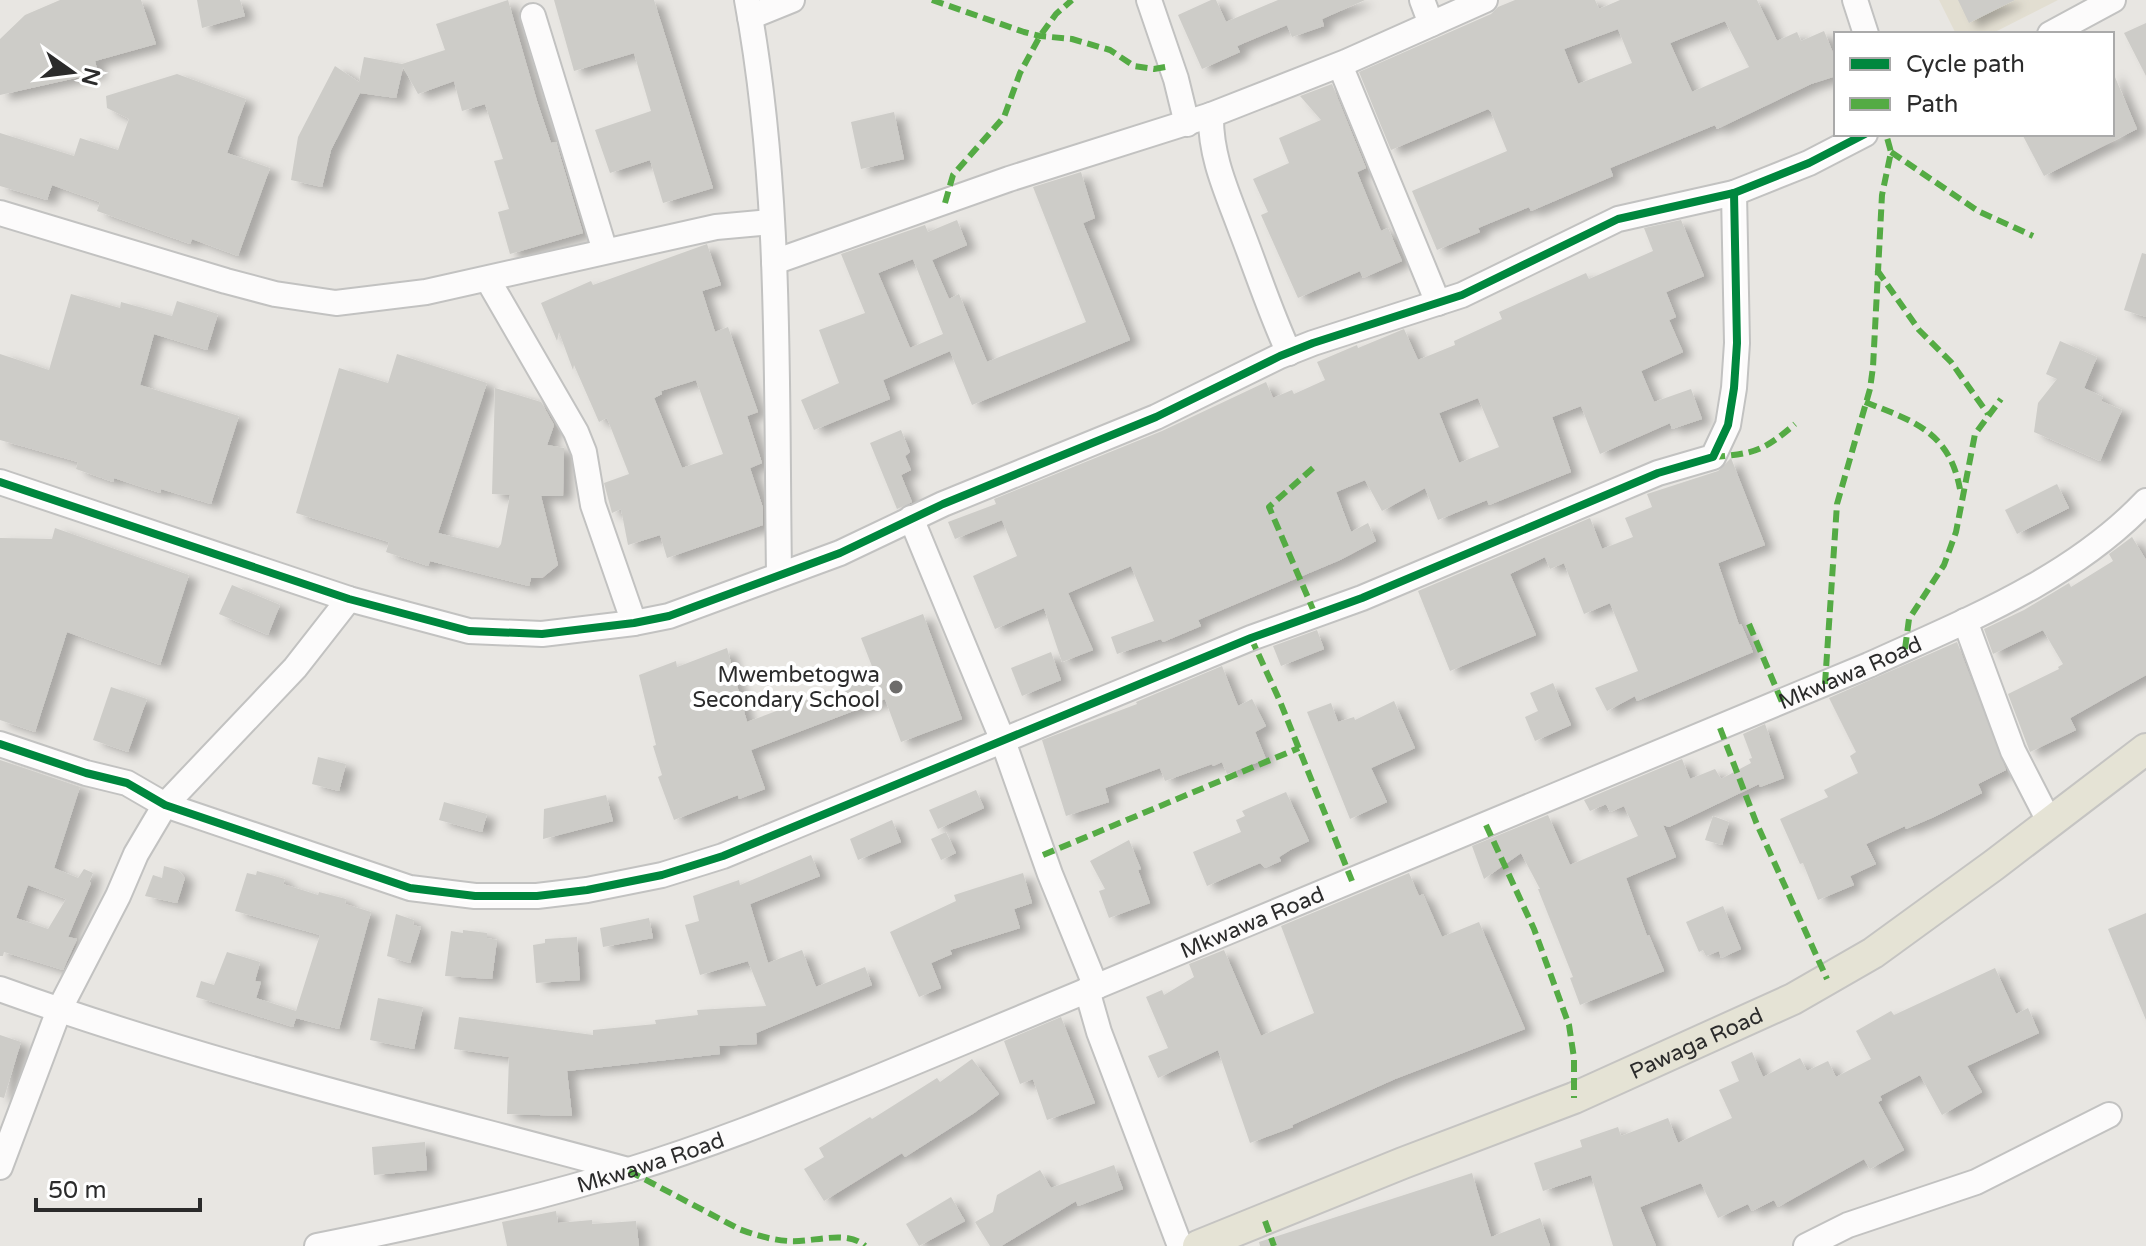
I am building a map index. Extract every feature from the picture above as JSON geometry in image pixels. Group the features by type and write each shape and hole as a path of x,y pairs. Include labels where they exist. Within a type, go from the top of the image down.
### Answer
{"main road":[{"name":"Pawaga Road","path":"1198,1246 1574,1098 1793,999 1873,953 2146,749"}],"street":[{"path":"779,573 774,262 763,111 748,9 792,0"},
{"path":"1149,0 1176,79 1187,124"},
{"path":"1422,0 1431,24"},
{"path":"774,262 1009,179 1187,124 1340,65 1485,0"},
{"path":"1855,0 1865,32"},
{"path":"2054,32 2113,0"},
{"path":"533,16 605,251"},
{"path":"1340,65 1438,303"},
{"path":"1211,115 1211,139 1219,170 1269,310 1289,353"},
{"path":"0,482 349,599 469,631 542,634 634,623 669,616 840,553 911,518 1156,417 1289,353 1462,295 1618,219 1734,193 1809,163 1861,136"},
{"path":"0,744 86,773 127,783 165,805 410,888 475,896 537,896 662,875 723,856 1251,638 1362,598 1658,473 1713,457 1728,425 1734,388 1737,343 1734,193"},
{"path":"0,213 226,281 275,294 336,303 426,292 716,227 771,222"},
{"path":"488,280 576,432 584,452 593,505 634,623"},
{"name":"Mkwawa Road","path":"318,1246 445,1220 629,1171 735,1135 1825,684 2010,599 2056,572 2146,501"},
{"path":"911,518 1003,741 1091,989 1099,1032 1180,1246"},
{"path":"0,1167 59,1010 118,896 136,854 165,805 295,668 349,599"},
{"path":"1965,621 2013,751 2050,823"},
{"path":"0,989 306,1085 629,1171"},
{"path":"1806,1246 1848,1225 1976,1182 2109,1115"}],"shaded area":[{"path":"1939,0 2058,0 1995,32 1955,32"}],"building":[{"path":"60,0 141,0 156,44 95,61 98,73 0,95 0,39 25,15"},
{"path":"197,0 240,0 245,16 202,28"},
{"path":"508,0 537,101 551,143 556,142 583,233 510,254 498,212 509,209 494,161 503,159 485,104 462,111 454,81 418,94 403,67 396,98 360,93 331,150 322,187 291,180 298,137 335,66 359,82 364,57 402,64 445,50 436,24"},
{"path":"554,0 654,0 713,188 663,203 650,160 610,173 595,130 651,111 634,53 574,71"},
{"path":"1216,0 1226,22 1278,0 1365,0 1322,19 1324,26 1292,37 1287,25 1237,46 1240,52 1202,69 1178,15"},
{"path":"1515,0 1595,0 1599,9 1620,0 1757,0 1777,41 1797,32 1801,41 1824,31 1834,55 1834,77 1811,84 1717,129 1715,125 1610,168 1613,176 1531,211 1529,207 1478,228 1480,232 1437,250 1412,191 1507,151 1491,112 1488,109 1391,150 1359,72 1491,14 1498,7","holes":["1725,21 1749,67 1692,92 1670,43","1618,29 1632,63 1578,84 1564,49"]},
{"path":"1958,0 2015,0 1969,23"},
{"path":"2146,23 2146,76 2124,33"},
{"path":"177,74 246,99 227,153 270,168 238,256 192,239 190,244 97,211 100,202 52,185 47,200 0,186 0,133 74,156 80,138 118,150 129,119 107,108 106,96"},
{"path":"2114,75 2137,129 2044,176 2023,136 2114,136"},
{"path":"1332,84 1366,168 1357,172 1381,231 1388,228 1402,261 1363,278 1360,271 1298,298 1261,215 1268,212 1253,179 1289,163 1279,138 1321,120 1300,96"},
{"path":"894,112 904,159 861,169 851,122"},
{"path":"1081,172 1095,218 1083,223 1130,340 972,405 950,351 883,380 890,399 814,430 801,400 839,383 819,330 865,313 841,254 925,225 928,232 957,220 967,245 932,260 949,299 959,294 987,362 1086,322 1033,187","holes":["913,259 943,334 910,348 878,273"]},
{"path":"1681,220 1704,276 1666,292 1676,317 1669,320 1683,352 1641,371 1654,402 1691,389 1702,419 1672,429 1670,423 1600,454 1581,406 1552,417 1571,472 1489,505 1487,500 1438,520 1425,488 1382,511 1365,480 1336,492 1351,532 1368,523 1376,541 1340,560 1198,620 1201,626 1163,642 1161,639 1117,654 1111,637 1154,621 1131,566 1068,593 1093,650 1062,662 1044,608 995,629 973,576 1017,556 1002,520 955,539 948,522 996,504 994,499 1162,431 1266,382 1273,398 1292,390 1294,394 1325,380 1317,362 1357,345 1358,348 1404,329 1418,360 1455,345 1454,341 1502,319 1499,312 1586,273 1589,279 1653,251 1644,228","holes":["1478,398 1499,447 1459,463 1439,413"]},
{"path":"707,244 721,285 702,291 715,332 728,327 758,412 747,416 762,463 750,468 763,508 763,525 667,558 660,535 628,545 621,509 612,513 604,483 629,474 607,418 599,422 574,365 573,370 559,332 557,341 541,303 591,281 593,285","holes":["696,380 723,454 682,468 654,398 662,394 661,391"]},
{"path":"2142,253 2146,254 2146,317 2124,310"},
{"path":"71,294 120,308 121,302 172,316 177,301 218,314 207,350 154,334 140,385 239,416 211,504 161,489 160,493 114,478 113,482 76,469 78,462 0,440 0,354 49,370"},
{"path":"2060,341 2097,357 2084,388 2103,397 2101,401 2122,410 2100,461 2034,432 2038,403 2057,379 2046,374"},
{"path":"397,354 487,383 438,533 498,548 510,495 492,494 495,388 541,402 554,425 547,445 564,448 563,496 541,496 558,565 542,578 531,578 529,586 430,561 428,566 386,552 389,542 296,513 339,368 388,383"},
{"path":"901,430 910,452 905,456 911,470 901,475 912,502 897,509 870,443"},
{"path":"1731,458 1765,545 1718,563 1739,625 1753,652 1637,701 1635,696 1607,711 1595,688 1638,671 1610,603 1584,614 1564,563 1550,569 1545,557 1510,574 1536,635 1450,671 1418,591 1590,518 1602,549 1633,537 1625,518 1652,507 1647,494 1718,471"},
{"path":"2057,484 2069,508 2017,534 2005,510"},
{"path":"55,528 189,575 160,665 67,632 35,732 0,720 0,538 52,539"},
{"path":"2132,537 2146,560 2146,675 2070,718 2076,730 2030,752 2008,694 2059,669 2063,664 2043,630 1993,654 1984,629 2069,583 2071,587 2113,561 2109,554"},
{"path":"232,585 280,605 268,635 219,614"},
{"path":"923,614 962,719 901,742 885,699 751,750 765,789 739,799 738,795 674,820 658,777 662,775 639,675 676,661 677,667 727,648 747,722 875,674 861,638"},
{"path":"1317,630 1324,649 1281,666 1273,646"},
{"path":"1957,642 2006,770 1978,784 1982,793 1934,817 1866,844 1876,864 1850,876 1854,885 1818,900 1780,819 1828,797 1824,790 1858,773 1850,756 1856,752 1829,698"},
{"path":"1051,652 1061,680 1022,696 1011,668"},
{"path":"1222,666 1238,706 1252,699 1266,726 1255,732 1266,759 1227,774 1222,762 1212,764 1165,781 1160,768 1105,788 1109,802 1066,816 1042,740 1137,704"},
{"path":"1553,683 1571,725 1535,741 1525,717 1538,711 1530,693"},
{"path":"111,687 147,699 128,752 93,740"},
{"path":"1394,701 1415,748 1371,768 1387,802 1350,819 1307,712 1331,703 1338,722 1354,717 1355,720"},
{"path":"1765,724 1784,778 1760,787 1759,784 1669,827 1663,825 1676,857 1626,878 1647,936 1664,971 1580,1005 1570,978 1573,977 1540,889 1521,853 1484,879 1472,846 1548,815 1570,865 1638,836 1624,806 1610,812 1606,804 1590,811 1584,800 1682,759 1690,779 1715,769 1721,779 1751,763 1743,734"},
{"path":"318,757 346,764 339,791 312,784"},
{"path":"0,760 80,787 54,868 78,878 84,869 93,873 68,937 77,939 63,970 4,952 0,956","holes":["28,885 66,899 48,929 16,918"]},
{"path":"976,790 984,808 938,829 929,810"},
{"path":"1286,792 1309,841 1279,857 1281,861 1265,868 1260,863 1207,886 1193,852 1241,832 1236,820 1245,816 1242,811"},
{"path":"606,795 613,821 543,839 544,809"},
{"path":"444,802 487,814 482,832 439,820"},
{"path":"1713,816 1729,822 1722,845 1705,840"},
{"path":"892,820 901,842 858,860 850,839"},
{"path":"946,832 956,853 941,860 931,839"},
{"path":"1129,840 1150,903 1109,918 1099,891 1105,889 1090,861"},
{"path":"811,855 820,876 750,904 768,963 802,950 816,987 865,967 872,985 756,1033 757,1044 719,1046 720,1054 567,1071 572,1116 507,1114 509,1057 454,1049 459,1017 593,1035 593,1030 656,1024 655,1020 698,1015 697,1010 766,1006 748,961 700,975 685,925 699,921 693,896 739,880 740,885"},
{"path":"164,866 178,870 185,878 177,903 145,896 153,875 162,878"},
{"path":"257,871 285,879 283,884 318,895 319,892 346,899 345,904 371,912 339,1029 296,1018 293,1027 196,997 201,981 214,985 227,952 260,962 255,981 261,982 256,998 296,1011 320,935 235,911 247,873 256,875"},
{"path":"1023,873 1032,903 1014,909 1020,928 950,950 952,954 931,963 941,988 919,997 890,932 956,901 954,895"},
{"path":"1409,873 1419,896 1423,894 1442,937 1479,922 1525,1029 1395,1079 1293,1127 1250,1143 1218,1050 1158,1078 1148,1056 1168,1048 1146,997 1162,990 1164,995 1194,977 1189,964 1224,950 1261,1036 1314,1013 1281,926"},
{"path":"1723,906 1741,949 1721,958 1719,951 1706,956 1703,950 1699,952 1686,922"},
{"path":"2146,913 2146,1020 2108,929"},
{"path":"396,914 414,920 413,925 421,927 410,963 387,956"},
{"path":"649,918 653,938 603,947 600,928"},
{"path":"463,930 487,933 487,938 497,940 492,979 445,976 451,931 463,933"},
{"path":"577,937 580,980 536,983 533,945 545,943 545,939"},
{"path":"1995,968 2016,1014 2028,1008 2039,1033 1967,1066 1982,1092 1942,1115 1920,1075 1880,1096 1882,1100 1878,1102 1904,1150 1870,1169 1864,1159 1778,1207 1774,1200 1752,1211 1748,1204 1718,1218 1701,1183 1640,1207 1656,1246 1613,1246 1591,1175 1543,1191 1534,1163 1582,1147 1580,1140 1618,1127 1621,1136 1668,1118 1678,1143 1732,1118 1719,1090 1739,1081 1731,1062 1752,1052 1763,1077 1800,1058 1807,1071 1828,1061 1836,1077 1871,1059 1856,1031 1891,1011 1894,1015"},
{"path":"378,998 423,1007 414,1049 370,1040"},
{"path":"1061,1017 1095,1103 1047,1120 1033,1079 1020,1084 1004,1041"},
{"path":"0,1035 21,1042 4,1098 0,1097"},
{"path":"972,1059 999,1094 905,1157 902,1153 824,1201 804,1169 824,1157 819,1148 937,1078 940,1082"},
{"path":"425,1142 427,1170 374,1175 372,1147"},
{"path":"1114,1165 1123,1189 1078,1206 1076,1201 1001,1246 990,1246 975,1222 993,1212 997,1195 1040,1170 1051,1188"},
{"path":"1472,1173 1491,1237 1540,1218 1550,1246 1260,1246 1259,1242"},
{"path":"951,1197 965,1221 919,1246 906,1224"},
{"path":"556,1211 558,1223 636,1221 639,1246 507,1246 502,1222"}],"marked path":[{"path":"932,0 1024,32 1072,39 1110,50 1134,66 1154,69 1171,66"},
{"path":"945,203 953,175 1004,117 1020,73 1040,36 1056,14 1072,0"},
{"path":"1825,684 1837,504 1870,389 1873,367 1882,195 1891,152 1887,136"},
{"path":"1891,152 1978,211 2033,236"},
{"path":"1877,270 1919,330 1951,362 1988,414"},
{"path":"1905,649 1909,619 1944,565 1956,532 1975,434 2001,399"},
{"path":"1865,402 1899,415 1938,441 1955,469 1960,489"},
{"path":"1713,457 1757,450 1795,424"},
{"path":"1313,468 1269,507 1315,614"},
{"path":"1749,624 1782,702"},
{"path":"1251,638 1279,699 1352,881"},
{"path":"1720,728 1756,822 1827,979"},
{"path":"1043,855 1299,748"},
{"path":"1486,825 1534,929 1569,1025 1574,1058 1574,1098"},
{"path":"629,1171 751,1233 789,1241 849,1238 865,1246"},
{"path":"1265,1221 1274,1246"}],"cycle path":[{"path":"0,482 349,599 469,631 542,634 634,623 669,616 840,553 943,504 1156,417 1280,356 1462,295 1618,219 1734,193 1809,163 1861,136"},
{"path":"0,744 86,773 127,783 165,805 410,888 475,896 537,896 662,875 723,856 1251,638 1362,598 1658,473 1713,457 1728,425 1734,388 1737,343 1734,193"}],"place":[{"name":"Mwembetogwa Secondary School","path":"896,687"}]}
